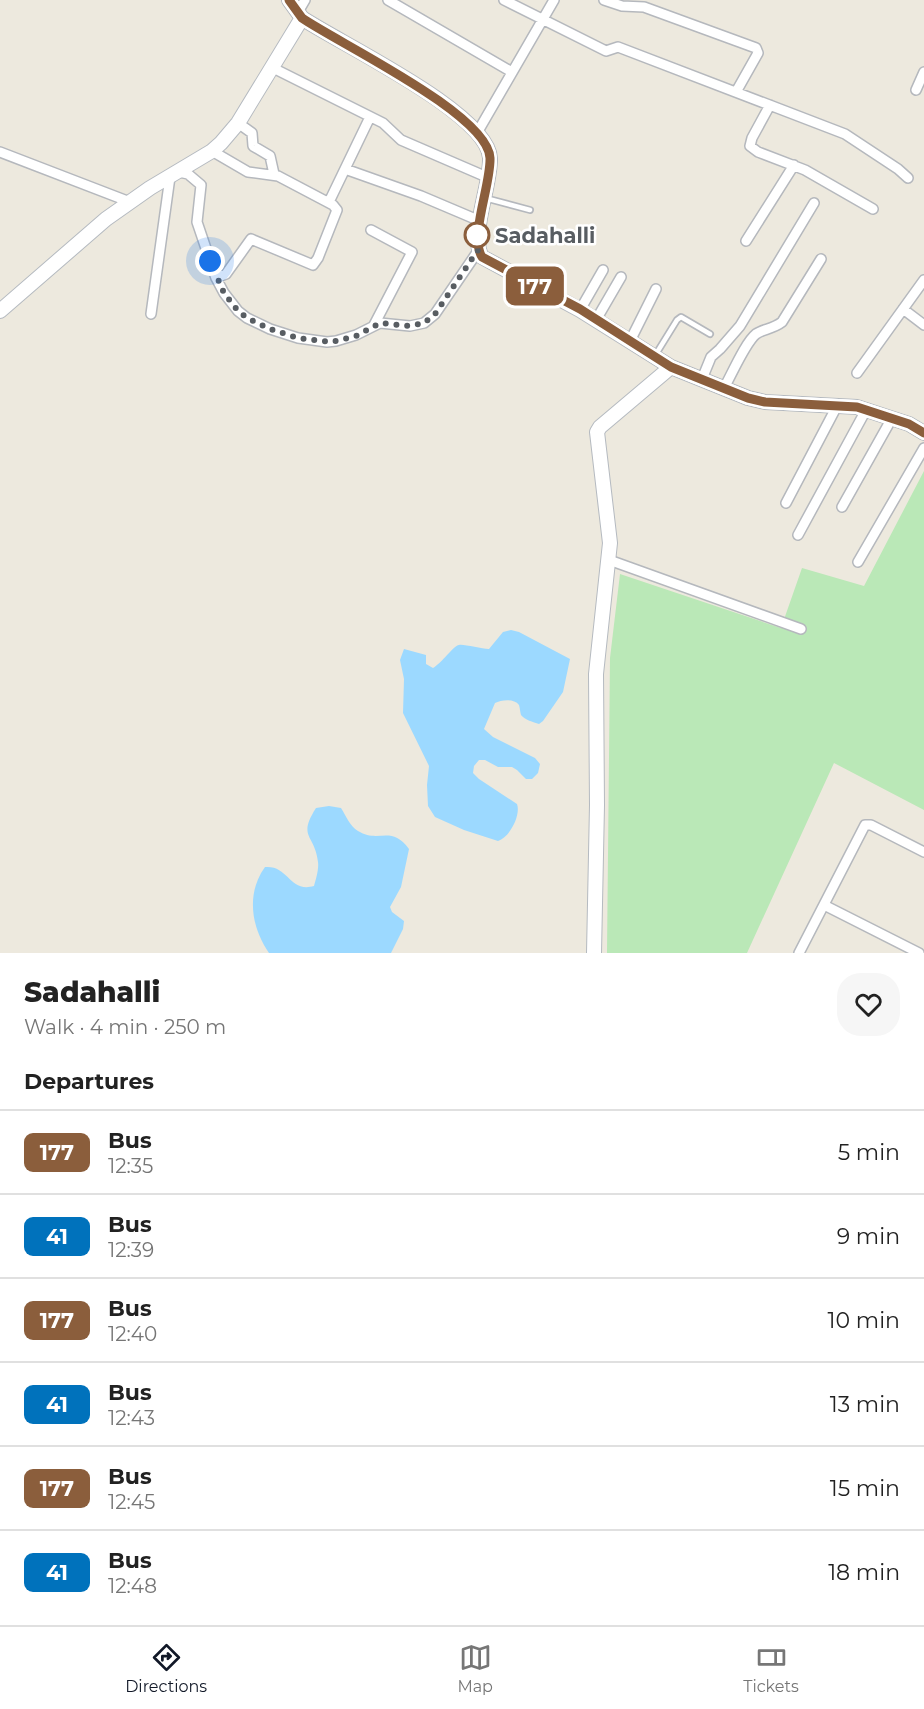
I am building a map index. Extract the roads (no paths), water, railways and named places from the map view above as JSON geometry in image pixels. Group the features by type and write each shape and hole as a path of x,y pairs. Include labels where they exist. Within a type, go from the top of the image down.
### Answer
{"street":[{"path":"289,0 424,89 477,133 489,153 489,178 477,235 478,250 482,257 580,309 671,367 756,400 857,407 909,424 924,433"},
{"path":"388,0 512,72"},
{"path":"504,0 606,51 618,47 855,139 908,178"},
{"path":"477,133 554,0"},
{"path":"604,0 622,6 646,3 756,48 758,53 736,92"},
{"path":"0,310 106,219 212,151 238,123 302,10"},
{"path":"271,67 383,123 401,140 489,178"},
{"path":"916,90 924,72"},
{"path":"770,105 750,146 758,152 794,165 873,209"},
{"path":"329,202 370,117"},
{"path":"238,123 252,133 253,146 270,156 274,174"},
{"path":"212,151 248,172 274,174 329,202 337,210 313,265 251,239 229,270 216,278"},
{"path":"0,152 130,202"},
{"path":"746,241 794,165"},
{"path":"345,169 421,196 480,221"},
{"path":"175,175 188,174 201,185 197,222 216,278 224,293 243,316 270,329 290,335 327,342 356,336 374,325 384,323 410,326 424,323 435,314 478,250"},
{"path":"151,314 175,175"},
{"path":"702,379 711,357 740,326 813,203"},
{"path":"371,230 412,252 374,325"},
{"path":"724,388 754,335 774,328 782,322 820,259"},
{"path":"580,309 603,270"},
{"path":"596,320 621,277"},
{"path":"857,373 924,280"},
{"path":"630,341 656,289"},
{"path":"903,309 924,325"},
{"path":"594,953 597,805 596,674 610,543 597,432 600,426 671,367"},
{"path":"786,503 837,406"},
{"path":"798,535 866,410"},
{"path":"842,507 892,418"},
{"path":"858,562 924,448"},
{"path":"609,560 801,629"},
{"path":"800,953 863,826 866,824 924,852"},
{"path":"824,905 919,953"}],"lane":[{"path":"485,198 530,210"},
{"path":"655,357 681,317 710,334"}],"water":[{"path":"511,630 570,659 563,692 543,721 539,724 527,720 521,715 517,703 504,700 495,703 484,729 493,737 535,758 540,764 538,773 532,779 526,779 512,767 498,767 485,760 479,760 474,766 473,773 479,779 517,804 514,825 507,835 498,841 464,830 435,817 428,806 429,766 403,713 404,679 400,660 404,649 426,655 426,664 433,668 459,645 489,649 503,632"},
{"path":"329,806 341,808 350,824 358,831 372,836 396,837 409,849 401,887 390,907 392,912 404,921 403,929 391,953 269,953 258,932 253,899 259,877 265,867 279,870 299,886 314,886 318,862 307,831 308,825 316,808"}],"place":[{"name":"Sadahalli","path":"477,235"}]}
